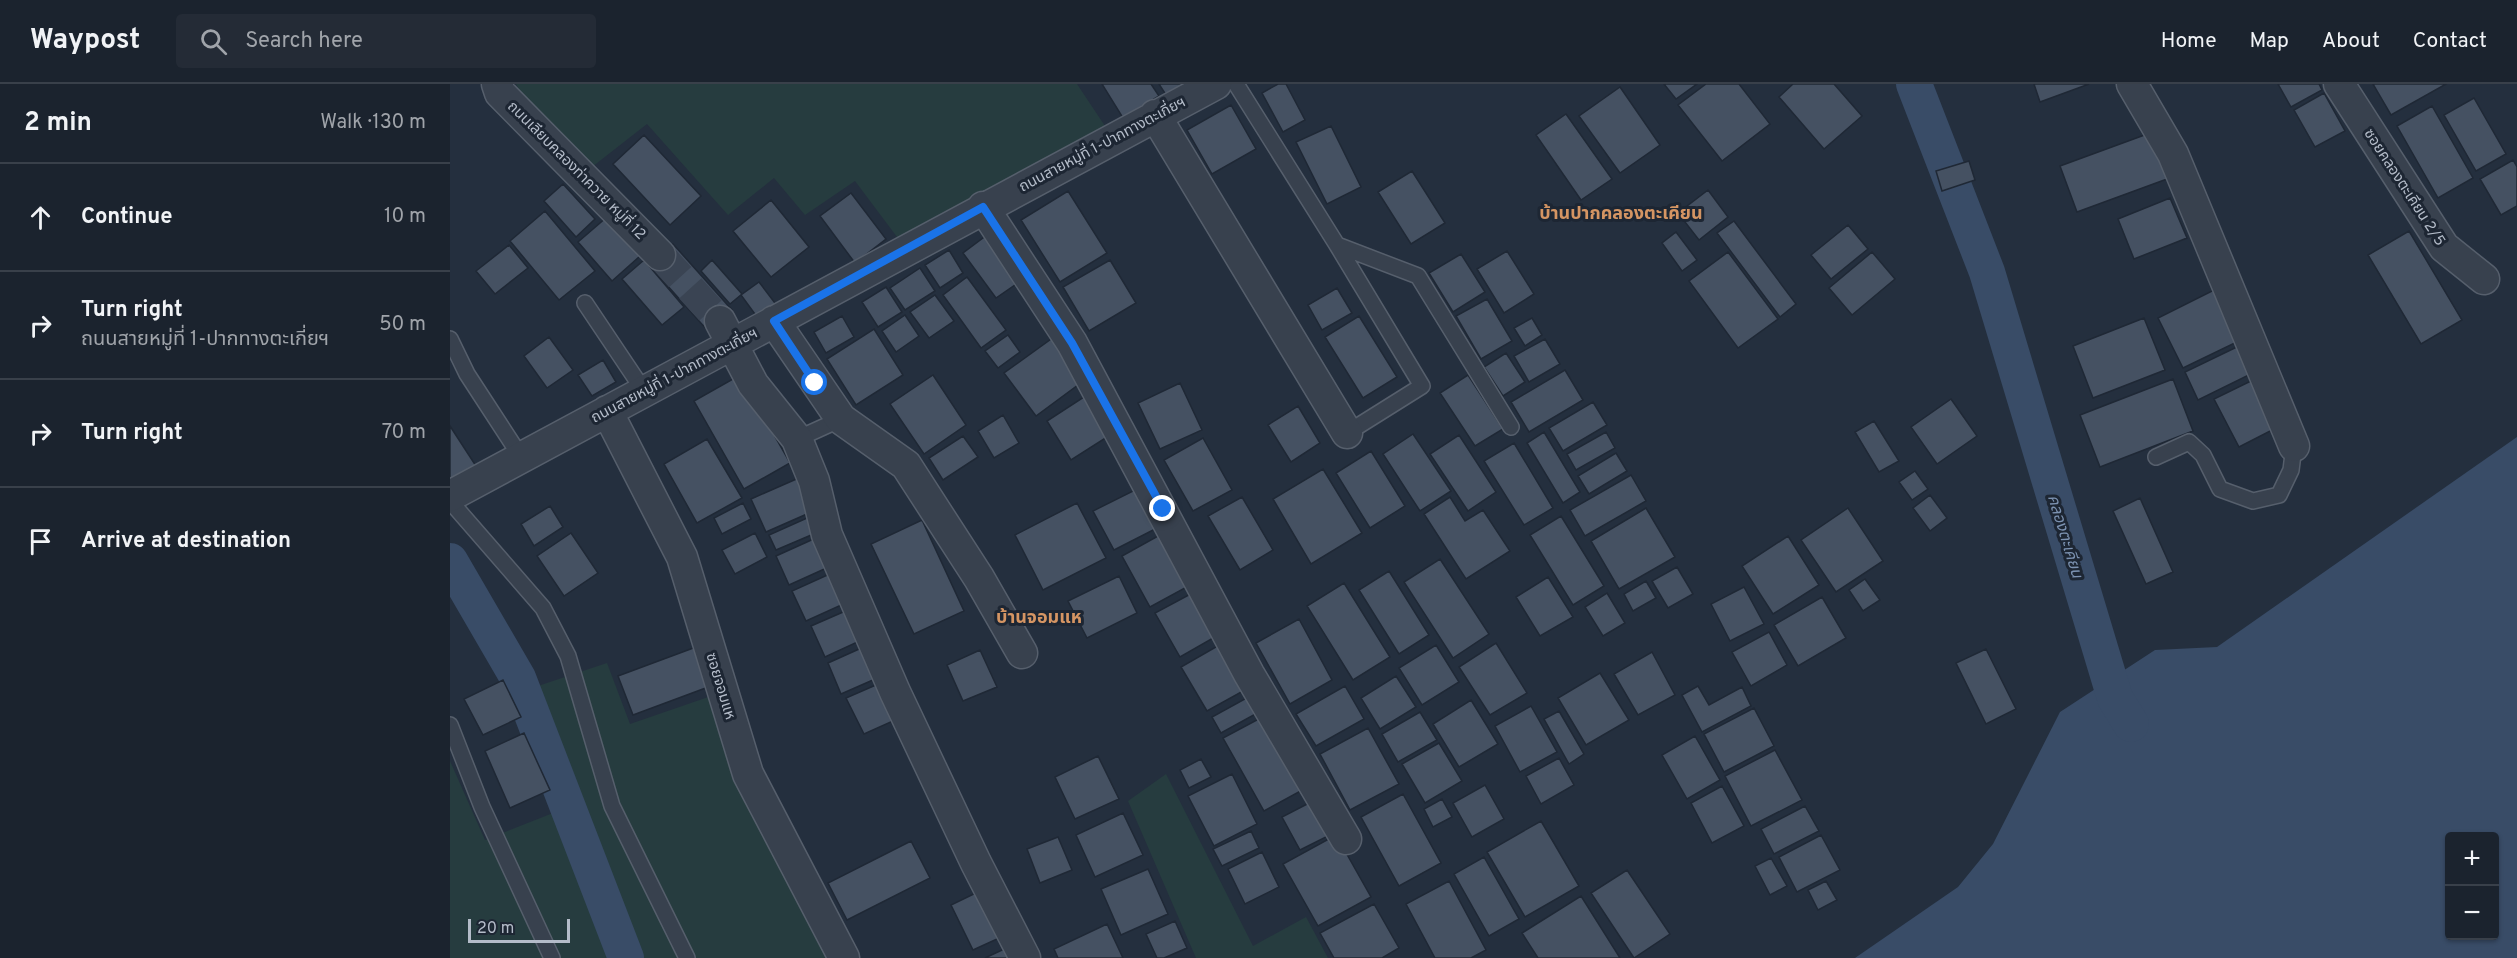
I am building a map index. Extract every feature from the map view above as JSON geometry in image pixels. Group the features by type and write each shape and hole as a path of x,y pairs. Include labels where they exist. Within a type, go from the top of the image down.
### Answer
{"street":[{"name":"ถนนเลียบคลองท่าควาย หมู่ที่ 12","path":"497,84 500,93 660,255"},
{"name":"ถนนสายหมู่ที่ 1-ปากทางตะเกี่ยฯ","path":"450,496 644,391 726,332 774,321 1216,84"},
{"path":"2132,84 2173,154 2294,446"},
{"name":"ซอยคลองตะเคียน 2/5","path":"2338,84 2444,248 2484,279"},
{"path":"1155,115 1347,433"},
{"path":"983,207 1072,343 1249,675 1346,839"},
{"path":"774,321 841,419 906,465 979,578 1022,653"},
{"path":"726,332 753,384 797,439 814,481 827,535 895,692 976,863 1025,958"},
{"name":"ซอยจอมแห","path":"607,411 682,557 748,774 844,958"}],"lane":[{"path":"1236,84 1337,244 1422,386 1347,433"},
{"path":"1337,244 1418,276 1511,427"},
{"path":"585,303 644,391"},
{"path":"450,339 466,374 521,458"},
{"path":"797,439 841,419"},
{"path":"2156,457 2189,442 2203,455 2220,489 2253,501 2278,495 2291,470 2294,446"},
{"path":"450,501 543,608 568,656 612,806 687,958"},
{"path":"450,725 482,807 552,958"}],"green space":[{"path":"516,84 1077,84 1109,132 900,241 855,181 805,215 774,178 728,215 647,124 592,167 526,101"},
{"path":"607,663 630,724 717,694 835,958 641,958 535,687"},
{"path":"450,761 485,840 553,813 609,958 450,958"},
{"path":"1166,774 1253,946 1306,917 1328,958 1196,958 1128,801"}],"water":[{"path":"2517,437 2517,958 1855,958 1958,887 1993,844 2060,712 2155,650 2217,647"}],"building":[{"path":"1102,84 1151,84 1159,96 1123,118"},
{"path":"1159,84 1189,84 1168,98"},
{"path":"1278,84 1286,84 1305,120 1283,132 1262,93"},
{"path":"1664,84 1697,84 1676,99"},
{"path":"1706,84 1739,84 1770,124 1722,161 1678,105"},
{"path":"1793,84 1834,84 1862,116 1824,149 1779,97"},
{"path":"2034,84 2089,84 2040,102"},
{"path":"2278,84 2319,84 2322,90 2291,107"},
{"path":"2373,84 2446,84 2391,115"},
{"path":"1620,87 1660,145 1620,173 1579,116"},
{"path":"2324,93 2345,131 2315,147 2294,110"},
{"path":"2474,98 2506,154 2476,171 2444,115"},
{"path":"1231,105 1256,149 1212,174 1187,130"},
{"path":"2432,106 2473,178 2438,198 2397,126"},
{"path":"1566,114 1612,179 1581,200 1536,135"},
{"path":"1331,126 1361,187 1327,204 1296,142"},
{"path":"2150,133 2167,179 2077,212 2060,166"},
{"path":"644,135 701,196 670,225 613,164"},
{"path":"2513,160 2517,167 2517,206 2501,215 2480,179"},
{"path":"1969,161 1975,180 1942,191 1936,171"},
{"path":"1412,171 1445,223 1411,244 1378,192"},
{"path":"563,184 595,219 576,237 544,201"},
{"path":"1708,190 1728,217 1699,240 1678,213"},
{"path":"1068,191 1107,253 1060,282 1021,220"},
{"path":"851,193 886,239 855,263 820,216"},
{"path":"2170,198 2187,238 2134,259 2118,219"},
{"path":"771,200 809,247 771,277 733,231"},
{"path":"545,211 595,271 559,300 510,241"},
{"path":"607,217 640,256 612,281 578,242"},
{"path":"1734,221 1796,304 1780,317 1717,233"},
{"path":"1848,225 1868,249 1831,279 1811,255"},
{"path":"2409,231 2462,320 2421,344 2368,255"},
{"path":"991,232 1025,278 996,298 963,253"},
{"path":"1676,232 1697,260 1682,271 1662,243"},
{"path":"673,244 732,310 708,331 649,265"},
{"path":"509,245 528,268 495,294 476,271"},
{"path":"949,250 963,273 940,288 925,265"},
{"path":"1507,251 1534,294 1504,313 1477,269"},
{"path":"1728,252 1778,319 1738,348 1689,281"},
{"path":"1872,252 1895,279 1852,315 1829,288"},
{"path":"1461,254 1485,292 1453,312 1429,273"},
{"path":"644,260 684,307 662,325 622,279"},
{"path":"712,260 742,294 730,304 701,271"},
{"path":"1110,260 1136,303 1089,331 1063,287"},
{"path":"920,268 935,291 905,310 890,288"},
{"path":"967,277 1006,330 981,348 943,295"},
{"path":"759,282 778,307 760,321 741,295"},
{"path":"886,287 902,312 878,327 862,302"},
{"path":"1337,288 1352,313 1322,330 1308,305"},
{"path":"2216,289 2241,340 2183,368 2158,318"},
{"path":"935,295 954,321 929,338 910,312"},
{"path":"1487,299 1512,341 1481,359 1456,316"},
{"path":"905,315 919,336 896,352 882,331"},
{"path":"842,316 854,337 826,353 814,332"},
{"path":"1359,316 1397,377 1363,398 1325,337"},
{"path":"1532,318 1542,335 1525,346 1514,328"},
{"path":"2144,318 2165,370 2093,398 2073,346"},
{"path":"874,329 903,375 856,405 827,359"},
{"path":"1008,335 1020,352 998,368 985,351"},
{"path":"549,337 573,370 547,388 524,356"},
{"path":"1054,337 1086,379 1036,416 1004,373"},
{"path":"1545,339 1560,364 1529,382 1514,356"},
{"path":"2243,344 2257,371 2198,400 2185,372"},
{"path":"1506,353 1525,382 1503,396 1484,367"},
{"path":"603,360 616,382 592,396 578,375"},
{"path":"1565,370 1583,400 1529,432 1511,402"},
{"path":"740,375 790,463 744,489 694,401"},
{"path":"933,375 966,425 924,454 890,404"},
{"path":"1468,375 1503,429 1475,446 1440,393"},
{"path":"2257,378 2282,425 2239,447 2214,399"},
{"path":"2173,379 2193,431 2100,467 2080,415"},
{"path":"1180,383 1202,430 1160,449 1138,403"},
{"path":"1090,393 1115,432 1071,460 1047,421"},
{"path":"1951,399 1977,436 1937,464 1911,427"},
{"path":"1593,402 1607,425 1563,451 1549,428"},
{"path":"1298,406 1320,443 1291,462 1268,425"},
{"path":"1003,415 1019,443 994,458 978,431"},
{"path":"1874,421 1899,461 1879,472 1855,432"},
{"path":"450,426 476,466 450,482"},
{"path":"1544,432 1580,492 1563,503 1527,443"},
{"path":"1606,432 1615,448 1576,470 1567,454"},
{"path":"1413,434 1451,491 1420,511 1383,454"},
{"path":"1459,435 1496,492 1468,511 1430,454"},
{"path":"963,436 978,457 943,480 929,458"},
{"path":"1203,438 1232,490 1193,511 1164,460"},
{"path":"707,439 742,498 697,523 664,464"},
{"path":"1514,443 1553,508 1524,525 1484,461"},
{"path":"1371,451 1405,506 1370,528 1336,473"},
{"path":"1616,453 1627,471 1589,494 1578,476"},
{"path":"1323,469 1362,533 1311,564 1273,499"},
{"path":"1915,471 1928,489 1912,500 1899,482"},
{"path":"1631,475 1646,501 1585,536 1570,510"},
{"path":"801,477 816,510 766,532 751,499"},
{"path":"1145,485 1165,524 1114,550 1093,511"},
{"path":"1930,495 1947,518 1930,531 1913,508"},
{"path":"1242,497 1273,550 1240,570 1208,516"},
{"path":"1450,497 1465,521 1483,510 1510,551 1466,579 1424,514"},
{"path":"2140,498 2173,572 2146,584 2113,511"},
{"path":"743,503 751,519 722,534 714,518"},
{"path":"1077,503 1106,558 1043,590 1015,535"},
{"path":"550,506 563,527 534,546 521,524"},
{"path":"1646,508 1675,557 1619,589 1591,541"},
{"path":"1848,508 1883,561 1836,592 1801,540"},
{"path":"816,514 823,530 776,550 769,535"},
{"path":"1561,516 1604,586 1573,605 1530,535"},
{"path":"922,520 964,611 914,634 871,544"},
{"path":"1167,531 1196,582 1150,607 1122,556"},
{"path":"571,533 598,573 564,596 537,556"},
{"path":"755,533 767,557 735,574 722,550"},
{"path":"1788,536 1819,585 1773,614 1742,566"},
{"path":"818,537 831,566 789,585 776,556"},
{"path":"1440,559 1489,634 1453,658 1404,582"},
{"path":"1677,567 1693,594 1668,608 1652,581"},
{"path":"1389,571 1429,635 1399,654 1359,590"},
{"path":"834,572 848,602 806,621 792,591"},
{"path":"1119,576 1137,613 1087,638 1068,601"},
{"path":"1548,577 1573,617 1540,636 1516,597"},
{"path":"1865,579 1880,600 1863,611 1849,590"},
{"path":"1646,581 1656,598 1633,611 1624,594"},
{"path":"1344,583 1390,657 1353,680 1307,606"},
{"path":"1744,587 1764,624 1730,641 1711,604"},
{"path":"1198,590 1222,633 1180,657 1155,613"},
{"path":"1607,593 1625,623 1603,636 1585,607"},
{"path":"1822,597 1846,638 1798,666 1774,625"},
{"path":"850,609 864,639 825,657 811,626"},
{"path":"1299,619 1332,680 1290,704 1256,643"},
{"path":"1769,632 1787,665 1751,686 1732,652"},
{"path":"1228,640 1254,685 1207,711 1181,667"},
{"path":"1496,643 1527,693 1490,715 1459,667"},
{"path":"868,645 882,676 841,694 828,663"},
{"path":"1436,645 1459,682 1422,705 1399,668"},
{"path":"696,647 711,686 633,715 618,676"},
{"path":"1986,649 2016,709 1986,724 1956,663"},
{"path":"980,650 997,687 963,701 947,665"},
{"path":"1652,652 1675,695 1638,715 1614,674"},
{"path":"1600,673 1629,720 1586,745 1558,698"},
{"path":"1396,676 1416,707 1380,729 1361,698"},
{"path":"503,680 521,717 483,735 464,699"},
{"path":"885,681 902,717 864,734 846,698"},
{"path":"1345,686 1364,719 1316,746 1296,714"},
{"path":"1698,686 1709,705 1742,687 1751,706 1702,732 1682,695"},
{"path":"1252,695 1261,711 1221,733 1212,717"},
{"path":"1471,700 1498,744 1459,767 1433,724"},
{"path":"1531,706 1557,752 1520,772 1495,726"},
{"path":"1754,708 1774,746 1724,772 1704,734"},
{"path":"1559,711 1584,754 1569,764 1544,719"},
{"path":"1420,712 1437,740 1398,762 1382,734"},
{"path":"1268,714 1308,787 1264,811 1223,738"},
{"path":"1368,728 1399,784 1350,810 1320,754"},
{"path":"524,733 550,790 510,808 485,751"},
{"path":"1695,736 1720,780 1687,799 1662,755"},
{"path":"1439,743 1462,781 1425,803 1402,764"},
{"path":"1775,750 1802,800 1751,826 1725,776"},
{"path":"1098,756 1119,799 1075,819 1055,777"},
{"path":"1559,758 1574,785 1541,804 1526,776"},
{"path":"1201,759 1211,777 1189,788 1180,770"},
{"path":"1232,774 1257,824 1214,846 1188,796"},
{"path":"1485,785 1504,819 1472,837 1453,803"},
{"path":"1722,786 1744,826 1712,843 1691,803"},
{"path":"1403,794 1441,863 1399,886 1361,817"},
{"path":"1442,799 1452,817 1433,827 1424,809"},
{"path":"1311,802 1328,836 1300,850 1282,817"},
{"path":"1805,806 1819,831 1774,854 1761,829"},
{"path":"1123,813 1143,855 1095,877 1076,835"},
{"path":"1541,821 1579,886 1525,917 1487,852"},
{"path":"1251,831 1259,848 1222,866 1213,849"},
{"path":"1336,835 1371,897 1318,926 1283,864"},
{"path":"1821,835 1840,870 1797,892 1779,857"},
{"path":"1058,837 1072,870 1040,883 1027,849"},
{"path":"911,841 930,878 847,920 828,883"},
{"path":"1262,852 1279,887 1245,904 1228,869"},
{"path":"1484,857 1519,919 1489,936 1454,874"},
{"path":"1771,858 1787,886 1770,895 1755,866"},
{"path":"1148,869 1168,914 1121,935 1101,889"},
{"path":"1627,870 1670,934 1634,958 1591,893"},
{"path":"1449,881 1486,950 1471,958 1435,958 1406,904"},
{"path":"1826,881 1837,900 1818,910 1808,890"},
{"path":"986,888 1008,934 973,950 951,905"},
{"path":"1581,896 1620,958 1538,958 1522,933"},
{"path":"1374,904 1399,948 1382,958 1334,958 1320,933"},
{"path":"1175,921 1187,948 1164,958 1157,958 1146,934"},
{"path":"1107,924 1123,958 1058,958 1054,949"},
{"path":"1015,944 1021,958 985,958"}],"waterway":[{"name":"คลองตะเคียน","path":"1914,84 1987,272 2115,698 2131,724"},
{"path":"450,561 518,678 626,958"}],"tunnel":[{"path":"660,255 720,321"}],"district":[{"name":"บ้านปากคลองตะเคียน","path":"1621,213"},
{"name":"บ้านจอมแห","path":"1039,617"}],"route":[{"path":"815,383 774,321 983,207 1072,343 1163,509"}]}
